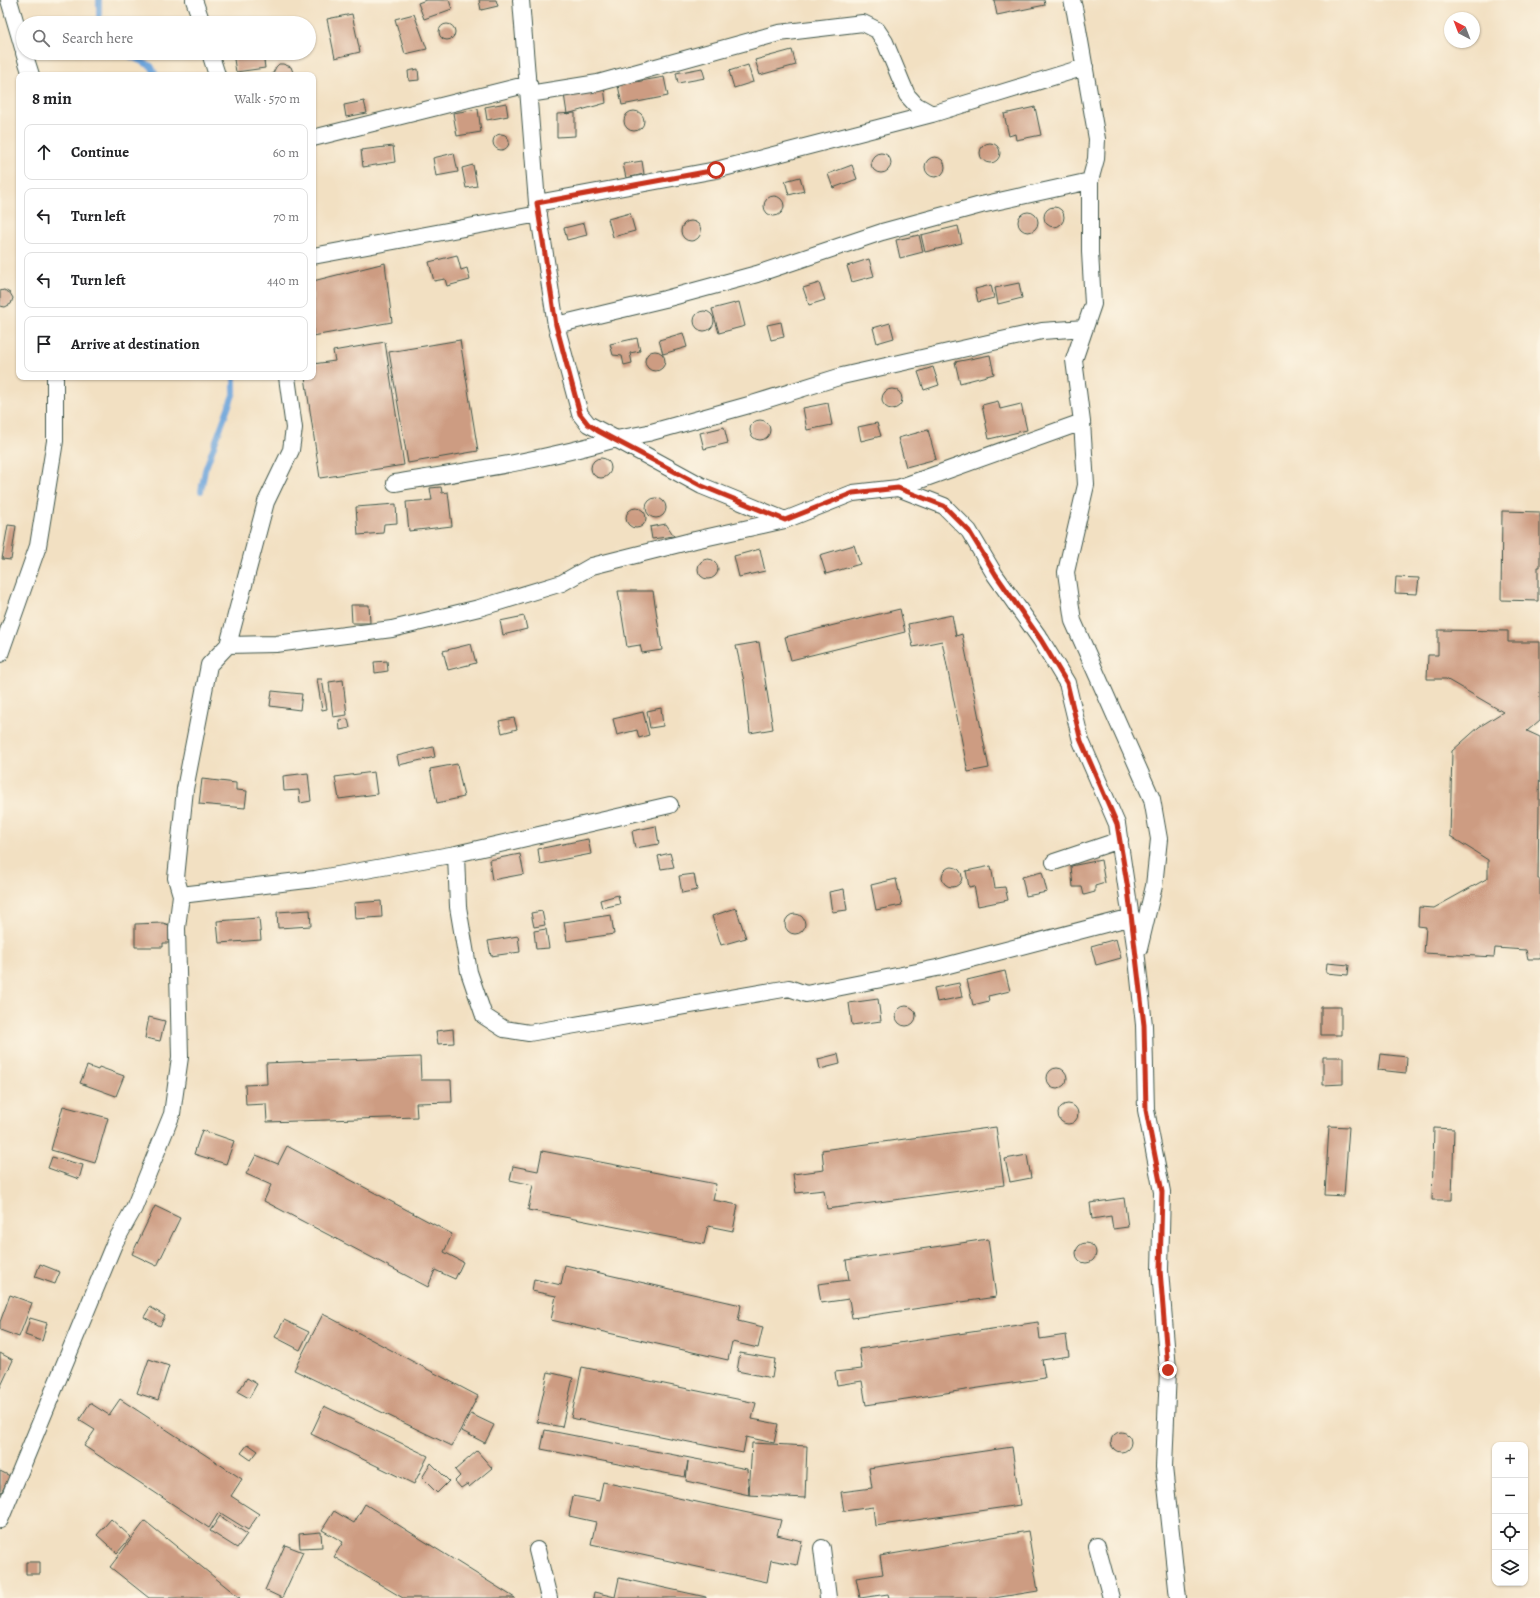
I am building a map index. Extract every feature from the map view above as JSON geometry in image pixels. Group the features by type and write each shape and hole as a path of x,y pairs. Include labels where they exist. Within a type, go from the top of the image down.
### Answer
{"street":[{"path":"9,0 16,24"},
{"path":"194,0 200,16"},
{"path":"521,0 538,208 556,325 580,414 588,424 702,486 785,520"},
{"path":"1072,0 1097,139 1096,159 1090,181 1090,252 1093,304 1074,360 1082,422 1086,485 1066,572 1073,621 1152,799 1158,839 1154,886 1137,959"},
{"path":"316,137 529,88 598,83 779,33 863,23 877,30 885,42 907,95 916,105 932,114"},
{"path":"26,60 30,72"},
{"path":"212,60 216,72"},
{"path":"316,255 716,170 932,114 1085,67"},
{"path":"556,325 665,299 758,274 882,232 980,206 1090,181"},
{"path":"395,483 494,468 587,448 616,439 648,433 749,405 842,376 1042,331 1085,328"},
{"path":"0,654 38,546 55,441 55,380"},
{"path":"0,1520 114,1244 134,1208 172,1114 180,1057 177,928 181,895 176,878 185,789 210,665 228,645 266,502 291,450 294,428 287,380"},
{"path":"228,645 276,644 392,629 479,608 562,583 592,566 695,540 785,520 853,493 898,488 1082,422"},
{"path":"898,488 944,506 969,531 996,575 1041,640 1067,683 1081,741 1117,824 1132,917 1144,1025 1146,1110 1162,1192 1160,1270 1168,1370 1164,1467 1178,1598"},
{"path":"181,895 315,879 456,854 670,805"},
{"path":"1054,862 1120,840"},
{"path":"456,854 458,907 469,972 484,1016 504,1029 529,1033 789,988 806,994 937,968 1132,917"},
{"path":"1097,1546 1111,1598"},
{"path":"822,1548 828,1598"},
{"path":"537,1550 549,1598"}],"building":[{"path":"426,0 449,0 452,9 424,19 418,3"},
{"path":"479,0 496,0 498,6 481,10"},
{"path":"994,0 1044,0 1045,5 997,15"},
{"path":"352,14 360,52 335,58 327,19"},
{"path":"414,14 427,49 405,54 395,19"},
{"path":"444,24 450,24 455,29 453,38 450,40 444,40 439,35 439,29"},
{"path":"792,50 796,65 760,75 755,60"},
{"path":"234,60 264,60 265,68 236,72"},
{"path":"279,64 283,64 291,67 293,72 274,72"},
{"path":"748,65 753,82 734,88 729,71"},
{"path":"702,68 705,78 678,83 676,73"},
{"path":"418,69 419,80 409,81 408,71"},
{"path":"664,77 668,96 622,105 618,85"},
{"path":"604,87 606,103 567,114 564,94"},
{"path":"364,101 367,113 346,117 344,105"},
{"path":"506,103 508,116 487,120 485,107"},
{"path":"1035,107 1041,135 1016,140 1015,134 1009,136 1004,114"},
{"path":"478,109 481,132 457,136 453,113"},
{"path":"634,111 641,114 644,121 641,128 634,131 627,128 624,121 627,114"},
{"path":"575,113 575,136 557,137 557,114"},
{"path":"498,134 504,134 509,139 507,148 504,150 498,150 493,145 493,139"},
{"path":"990,143 997,146 1000,153 997,160 990,163 983,160 980,153 983,146"},
{"path":"393,146 395,162 363,167 361,150"},
{"path":"454,153 458,172 436,176 433,158"},
{"path":"881,153 888,156 891,163 888,170 881,173 874,170 871,163 874,156"},
{"path":"935,157 942,160 945,167 942,174 935,177 928,174 925,167 928,160"},
{"path":"642,161 644,174 626,178 623,164"},
{"path":"473,165 477,186 466,188 462,168"},
{"path":"852,165 857,179 833,188 828,174"},
{"path":"800,177 804,191 789,195 785,181"},
{"path":"774,196 781,199 784,206 781,213 774,216 767,213 764,206 767,199"},
{"path":"1054,207 1061,210 1064,217 1061,224 1054,227 1047,224 1044,217 1047,210"},
{"path":"1028,212 1035,215 1038,222 1035,229 1028,232 1021,229 1018,222 1021,215"},
{"path":"630,213 635,231 613,237 608,219"},
{"path":"691,221 698,224 701,231 698,238 691,241 684,238 681,231 684,224"},
{"path":"584,223 587,235 567,240 564,228"},
{"path":"958,226 962,243 925,252 921,235"},
{"path":"919,235 923,252 900,258 896,240"},
{"path":"457,255 461,270 467,268 470,280 447,286 445,279 434,281 429,262"},
{"path":"869,259 874,276 852,282 847,266"},
{"path":"385,263 392,322 316,335 316,280"},
{"path":"819,283 825,300 809,305 803,288"},
{"path":"1019,283 1022,298 998,304 995,288"},
{"path":"991,285 994,298 978,302 975,289"},
{"path":"4,290 10,293 13,298 11,304 5,307 0,306 0,291"},
{"path":"739,302 745,326 719,333 712,309"},
{"path":"704,311 711,314 714,321 711,328 704,331 697,328 694,321 697,314"},
{"path":"781,322 784,337 771,340 767,325"},
{"path":"890,323 894,338 877,343 873,328"},
{"path":"683,333 687,347 663,354 659,340"},
{"path":"637,338 640,351 630,353 632,363 624,365 622,356 613,355 610,344"},
{"path":"460,340 478,451 408,463 389,352"},
{"path":"385,342 404,465 320,478 305,380 316,380 316,364 335,361 333,351"},
{"path":"655,351 662,354 665,361 662,368 655,371 648,368 645,361 648,354"},
{"path":"990,355 994,374 960,383 955,362"},
{"path":"933,367 939,385 924,390 918,372"},
{"path":"892,389 899,392 902,399 899,406 892,409 885,406 882,399 885,392"},
{"path":"998,401 1000,409 1021,404 1027,430 989,439 982,405"},
{"path":"828,403 832,425 807,430 803,408"},
{"path":"760,420 767,423 770,430 767,437 760,440 753,437 750,430 753,423"},
{"path":"877,423 881,436 861,441 858,427"},
{"path":"724,427 728,443 704,449 700,433"},
{"path":"928,430 936,459 906,467 898,438"},
{"path":"601,458 608,461 611,468 608,475 601,478 594,475 591,468 594,461"},
{"path":"441,487 442,493 448,492 452,526 409,531 406,502 432,500 430,488"},
{"path":"656,498 663,501 666,508 663,515 656,518 649,515 646,508 649,501"},
{"path":"396,504 397,523 384,524 383,533 358,535 356,507"},
{"path":"636,508 643,511 646,518 643,525 636,528 629,525 626,518 629,511"},
{"path":"1502,511 1540,512 1540,567 1538,567 1538,601 1501,600"},
{"path":"666,524 674,536 652,539 650,527"},
{"path":"8,525 16,526 11,560 2,559"},
{"path":"854,545 860,564 826,574 820,555"},
{"path":"760,549 765,571 739,577 734,556"},
{"path":"708,559 715,562 718,569 715,576 708,579 701,576 698,569 701,562"},
{"path":"1396,577 1419,578 1417,594 1395,593"},
{"path":"618,591 653,591 662,650 642,653 640,645 627,647"},
{"path":"351,605 369,605 370,623 352,623"},
{"path":"900,609 905,632 791,660 785,637"},
{"path":"952,615 956,636 962,634 989,768 968,772 942,641 913,647 908,624"},
{"path":"524,616 527,629 503,635 500,621"},
{"path":"1438,630 1508,631 1508,642 1540,642 1540,720 1527,731 1540,737 1538,879 1540,879 1540,959 1528,959 1526,950 1495,948 1494,957 1424,953 1426,927 1418,926 1419,907 1434,908 1488,878 1488,860 1450,836 1452,751 1479,727 1503,712 1446,679 1427,679 1428,655 1438,655"},
{"path":"759,642 773,729 750,733 744,681 736,646"},
{"path":"471,644 476,663 448,670 443,651"},
{"path":"387,661 388,671 375,673 374,662"},
{"path":"317,679 322,679 327,709 322,710"},
{"path":"343,680 347,715 333,717 329,682"},
{"path":"272,691 302,694 300,710 270,706"},
{"path":"661,708 663,726 650,728 647,711"},
{"path":"643,712 649,735 639,738 637,730 617,735 613,719"},
{"path":"514,718 517,729 502,733 499,721"},
{"path":"348,719 350,728 340,730 339,720"},
{"path":"433,747 435,757 399,765 397,756"},
{"path":"457,764 464,797 437,803 430,769"},
{"path":"374,772 377,794 339,799 335,777"},
{"path":"308,773 311,801 300,803 299,790 284,791 283,776"},
{"path":"202,779 236,783 236,790 247,791 245,808 199,804"},
{"path":"656,826 659,844 635,848 632,831"},
{"path":"588,839 591,854 540,864 538,849"},
{"path":"670,853 674,867 661,869 658,856"},
{"path":"520,854 524,874 492,880 489,860"},
{"path":"1101,860 1105,883 1095,886 1095,892 1084,895 1082,887 1073,887 1071,866"},
{"path":"991,866 995,888 1005,887 1008,900 978,906 974,886 969,887 966,871"},
{"path":"952,867 959,870 962,877 959,884 952,887 945,884 942,877 945,870"},
{"path":"1042,872 1047,892 1026,896 1022,877"},
{"path":"694,874 697,890 682,893 679,876"},
{"path":"896,879 902,905 876,910 871,885"},
{"path":"844,889 847,910 832,912 829,892"},
{"path":"618,895 620,904 602,908 600,900"},
{"path":"381,901 382,917 355,919 354,903"},
{"path":"736,908 746,938 721,945 712,916"},
{"path":"310,910 311,926 278,928 277,912"},
{"path":"542,911 545,925 534,927 531,913"},
{"path":"795,914 802,917 805,924 802,931 795,934 788,931 785,924 788,917"},
{"path":"611,915 614,934 567,941 564,922"},
{"path":"259,918 261,940 219,943 217,921"},
{"path":"163,923 169,925 169,943 163,943 163,947 135,947 135,924"},
{"path":"546,929 549,948 536,949 534,931"},
{"path":"518,936 520,952 491,956 488,941"},
{"path":"1116,939 1121,958 1096,965 1091,946"},
{"path":"1327,963 1349,965 1348,975 1326,973"},
{"path":"1005,971 1010,991 988,996 989,1001 973,1005 967,980"},
{"path":"959,983 962,997 937,1002 934,988"},
{"path":"878,999 881,1021 852,1025 849,1003"},
{"path":"906,1006 913,1009 916,1016 913,1023 906,1026 899,1023 896,1016 899,1009"},
{"path":"1321,1007 1341,1007 1341,1035 1321,1035"},
{"path":"149,1017 165,1021 160,1041 145,1038"},
{"path":"453,1029 454,1043 438,1044 436,1031"},
{"path":"838,1054 840,1064 820,1069 818,1059"},
{"path":"1380,1054 1407,1057 1406,1073 1378,1070"},
{"path":"420,1057 421,1080 451,1080 452,1102 416,1103 417,1117 267,1122 266,1104 246,1105 245,1085 267,1084 266,1063"},
{"path":"1323,1057 1343,1057 1343,1084 1323,1085"},
{"path":"87,1066 98,1070 99,1067 124,1076 116,1096 80,1083"},
{"path":"1057,1068 1064,1071 1067,1078 1064,1085 1057,1088 1050,1085 1047,1078 1050,1071"},
{"path":"1068,1104 1075,1107 1078,1114 1075,1121 1068,1124 1061,1121 1058,1114 1061,1107"},
{"path":"63,1106 108,1118 95,1163 51,1150"},
{"path":"1329,1126 1349,1127 1344,1196 1325,1195"},
{"path":"996,1127 1004,1185 827,1209 824,1190 796,1193 793,1174 824,1170 822,1150"},
{"path":"1434,1128 1454,1129 1452,1200 1432,1200"},
{"path":"202,1130 234,1141 226,1164 194,1154"},
{"path":"287,1146 452,1234 444,1252 463,1262 455,1279 435,1270 428,1287 264,1201 271,1185 246,1174 256,1155 278,1164"},
{"path":"542,1151 716,1184 713,1200 738,1205 733,1231 708,1226 704,1244 528,1210 533,1185 510,1180 513,1166 538,1171"},
{"path":"1027,1155 1031,1178 1010,1182 1005,1159"},
{"path":"52,1157 83,1165 79,1179 48,1168"},
{"path":"1124,1198 1128,1227 1113,1229 1111,1216 1092,1219 1090,1203"},
{"path":"155,1206 180,1218 157,1266 132,1254"},
{"path":"988,1239 996,1297 852,1318 849,1299 821,1303 818,1284 849,1280 846,1260"},
{"path":"1086,1243 1093,1246 1096,1253 1093,1260 1086,1263 1079,1260 1076,1253 1079,1246"},
{"path":"40,1264 60,1272 55,1284 35,1277"},
{"path":"565,1265 741,1305 738,1321 763,1327 758,1348 732,1342 728,1360 551,1320 556,1296 532,1291 534,1279 561,1285"},
{"path":"10,1295 32,1303 19,1337 0,1330 0,1322"},
{"path":"150,1307 165,1316 160,1326 144,1317"},
{"path":"323,1314 478,1396 452,1446 294,1370"},
{"path":"30,1318 47,1323 42,1341 25,1335"},
{"path":"284,1320 309,1332 300,1350 275,1337"},
{"path":"1038,1322 1040,1339 1066,1335 1069,1356 1042,1360 1045,1378 866,1405 862,1381 837,1385 835,1372 862,1369 859,1349"},
{"path":"0,1353 13,1360 0,1388"},
{"path":"740,1353 775,1359 772,1378 737,1371"},
{"path":"149,1359 169,1366 158,1400 137,1393"},
{"path":"582,1367 756,1403 752,1419 778,1424 774,1443 746,1437 743,1453 571,1418"},
{"path":"548,1372 573,1378 562,1427 537,1422"},
{"path":"247,1378 257,1384 249,1398 238,1392"},
{"path":"120,1399 242,1479 231,1496 259,1514 248,1530 219,1512 209,1528 84,1446 95,1430 79,1420 90,1403 109,1415"},
{"path":"324,1406 428,1456 414,1484 311,1434"},
{"path":"471,1414 494,1425 485,1443 462,1431"},
{"path":"545,1430 747,1469 749,1495 686,1481 688,1461 685,1477 541,1449"},
{"path":"1121,1432 1128,1435 1131,1442 1128,1449 1121,1452 1114,1449 1111,1442 1114,1435"},
{"path":"752,1443 807,1446 805,1498 749,1495"},
{"path":"248,1444 258,1451 251,1460 241,1453"},
{"path":"1012,1447 1020,1505 875,1526 873,1507 844,1511 841,1492 872,1488 869,1468"},
{"path":"477,1451 492,1468 469,1487 467,1484 461,1488 455,1481 460,1476 455,1470"},
{"path":"431,1463 449,1481 437,1493 422,1478"},
{"path":"0,1471 10,1476 1,1493 0,1492"},
{"path":"603,1482 781,1520 777,1535 802,1541 797,1565 771,1560 767,1582 591,1544 596,1522 569,1516 573,1496 599,1501"},
{"path":"365,1504 515,1598 403,1598 334,1557 343,1542 322,1530 334,1511 354,1523"},
{"path":"220,1516 247,1534 237,1548 210,1531"},
{"path":"111,1519 131,1537 117,1553 97,1535"},
{"path":"145,1521 240,1598 149,1598 110,1567"},
{"path":"1028,1531 1038,1591 994,1598 889,1598 888,1594 860,1598 856,1578 883,1574 880,1556"},
{"path":"321,1532 322,1547 300,1548 299,1534"},
{"path":"285,1545 303,1552 282,1598 265,1590"},
{"path":"26,1562 40,1562 40,1574 26,1574"},
{"path":"619,1578 706,1598 593,1598 594,1592 615,1597"}],"waterway":[{"path":"99,0 99,16"},
{"path":"138,60 151,66 154,72"},
{"path":"201,491 205,470 234,392 234,380"}],"route":[{"path":"716,170 537,203 556,325 580,414 588,424 598,431 616,439 702,486 785,520 853,493 898,488 944,506 969,531 996,575 1041,640 1067,683 1081,741 1117,824 1128,889 1144,1025 1146,1110 1162,1192 1160,1270 1168,1370"}]}
